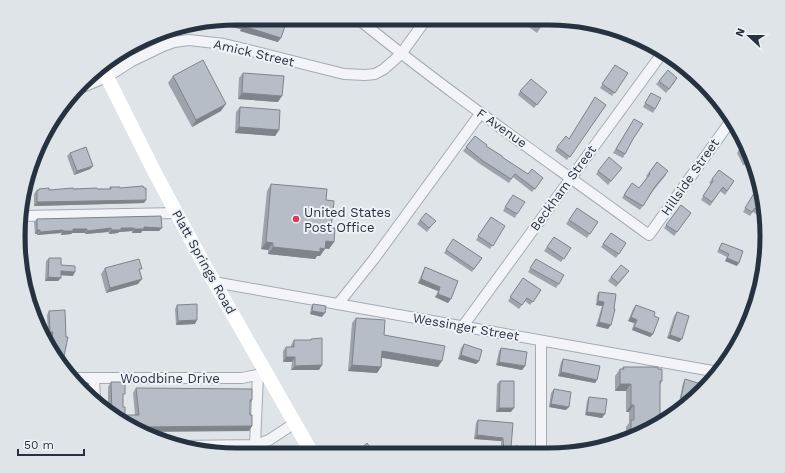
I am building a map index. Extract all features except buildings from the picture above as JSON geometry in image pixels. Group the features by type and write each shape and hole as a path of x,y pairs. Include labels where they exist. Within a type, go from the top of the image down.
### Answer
{"main road":[{"name":"Platt Springs Road","path":"104,72 262,374 295,423 310,448"}],"street":[{"name":"F Avenue","path":"366,25 480,114 571,177 649,235"},
{"name":"Amick Street","path":"106,70 132,61 163,46 174,42 189,40 224,44 334,72 354,75 375,74 384,70 401,54 422,25"},
{"name":"Beckham Street","path":"463,326 660,57"},
{"path":"338,304 374,259 480,114"},
{"name":"Hillside Street","path":"649,235 728,125"},
{"path":"26,214 177,213"},
{"name":"Wessinger Street","path":"214,282 712,371"},
{"path":"541,341 541,448"},
{"path":"254,448 262,374"},
{"name":"Woodbine Drive","path":"79,378 242,378 262,374"},
{"path":"94,378 95,394"},
{"path":"257,448 295,423"}],"place":[{"name":"United States Post Office","path":"296,219"}]}
